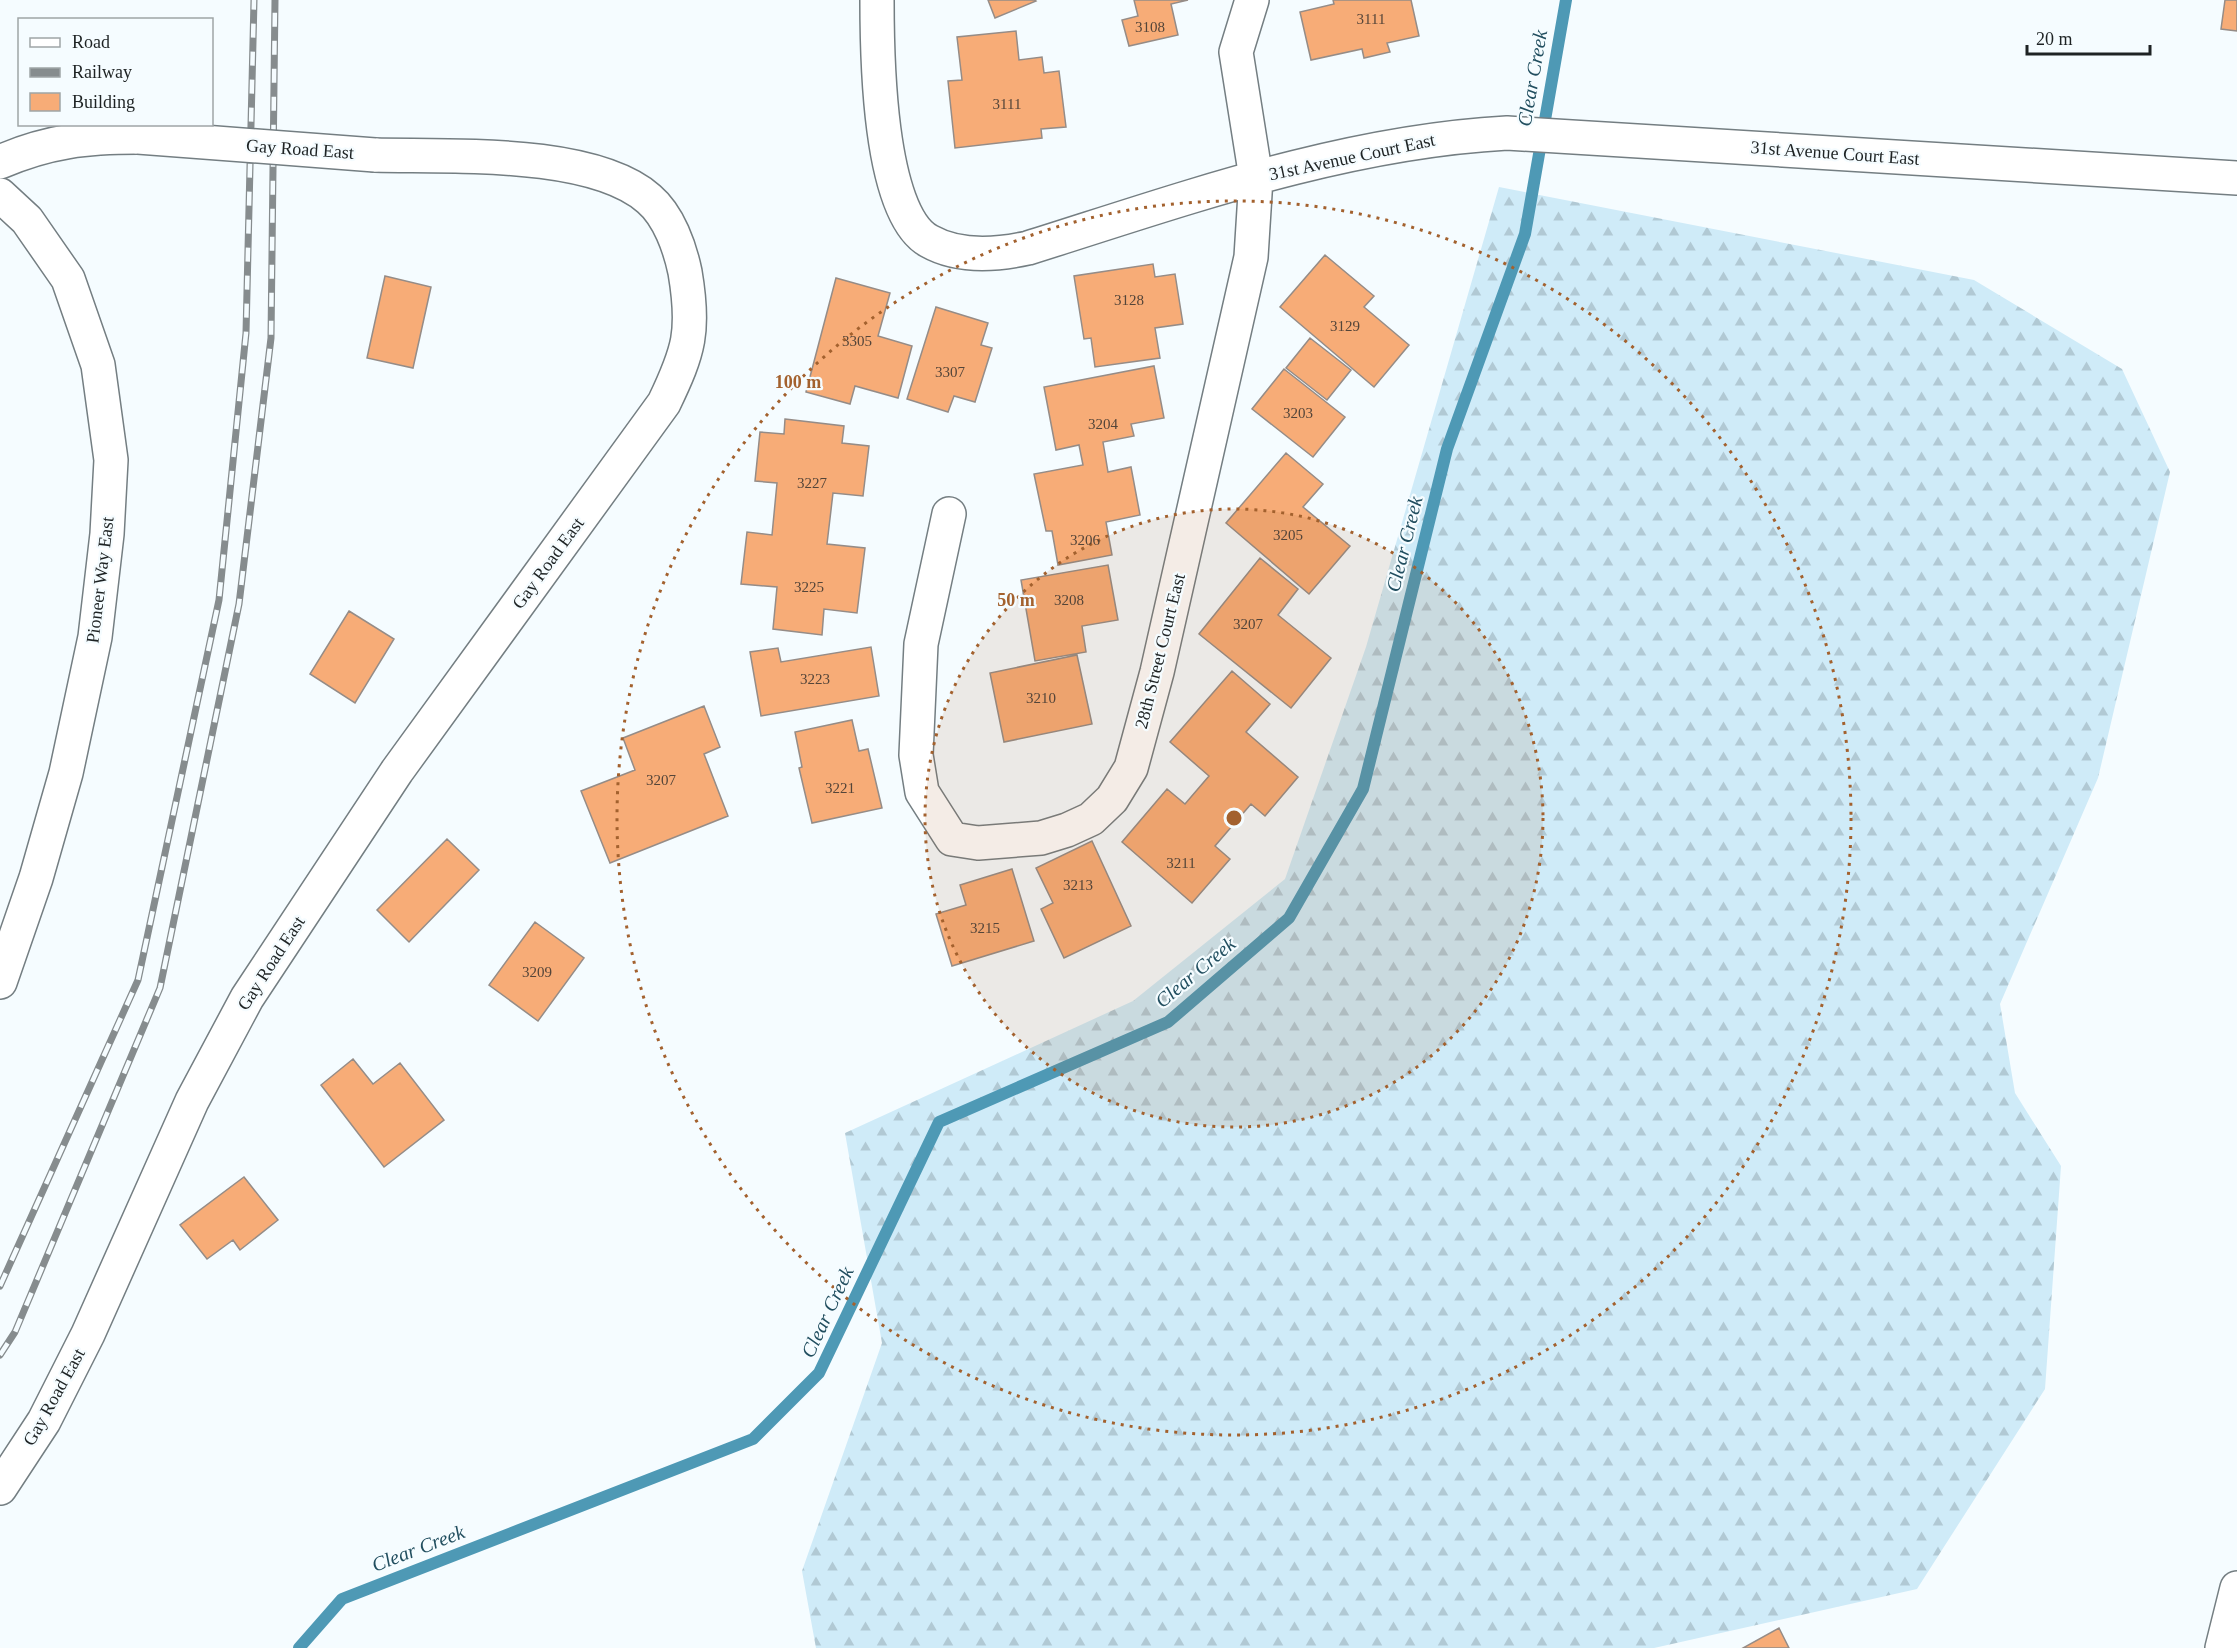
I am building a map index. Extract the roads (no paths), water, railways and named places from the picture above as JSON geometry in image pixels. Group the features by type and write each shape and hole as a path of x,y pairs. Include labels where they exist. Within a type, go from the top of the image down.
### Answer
{"street":[{"name":"28th Street Court East","path":"949,514 921,644 916,755 922,792 952,839 988,842 1041,838 1067,830 1091,819 1112,799 1131,768 1157,672 1251,257 1256,178 1236,52 1252,0"},
{"name":"31st Avenue Court East","path":"877,10 881,115 894,182 908,216 929,241 954,250 981,254 1004,253 1256,178 1392,144 1507,132 2237,178"},
{"name":"Gay Road East","path":"0,162 31,148 84,137 138,137 375,154 535,160 605,177 631,187 650,200 674,235 683,263 690,304 691,334 684,362 664,403 397,771 247,998 192,1101 78,1353 44,1421 0,1488"},
{"name":"Pioneer Way East","path":"0,195 27,220 68,279 98,365 111,460 107,534 95,637 66,773 36,878 0,982"},
{"path":"2222,1648 2237,1588"}],"waterway":[{"name":"Clear Creek","path":"299,1648 342,1599 753,1439 819,1373 939,1122 1168,1022 1289,918 1363,789 1447,449 1525,234 1566,0"}],"railway":[{"path":"0,1286 138,980 219,600 246,333 254,0"},
{"path":"0,1355 15,1332 160,988 239,604 271,338 275,0"}]}
